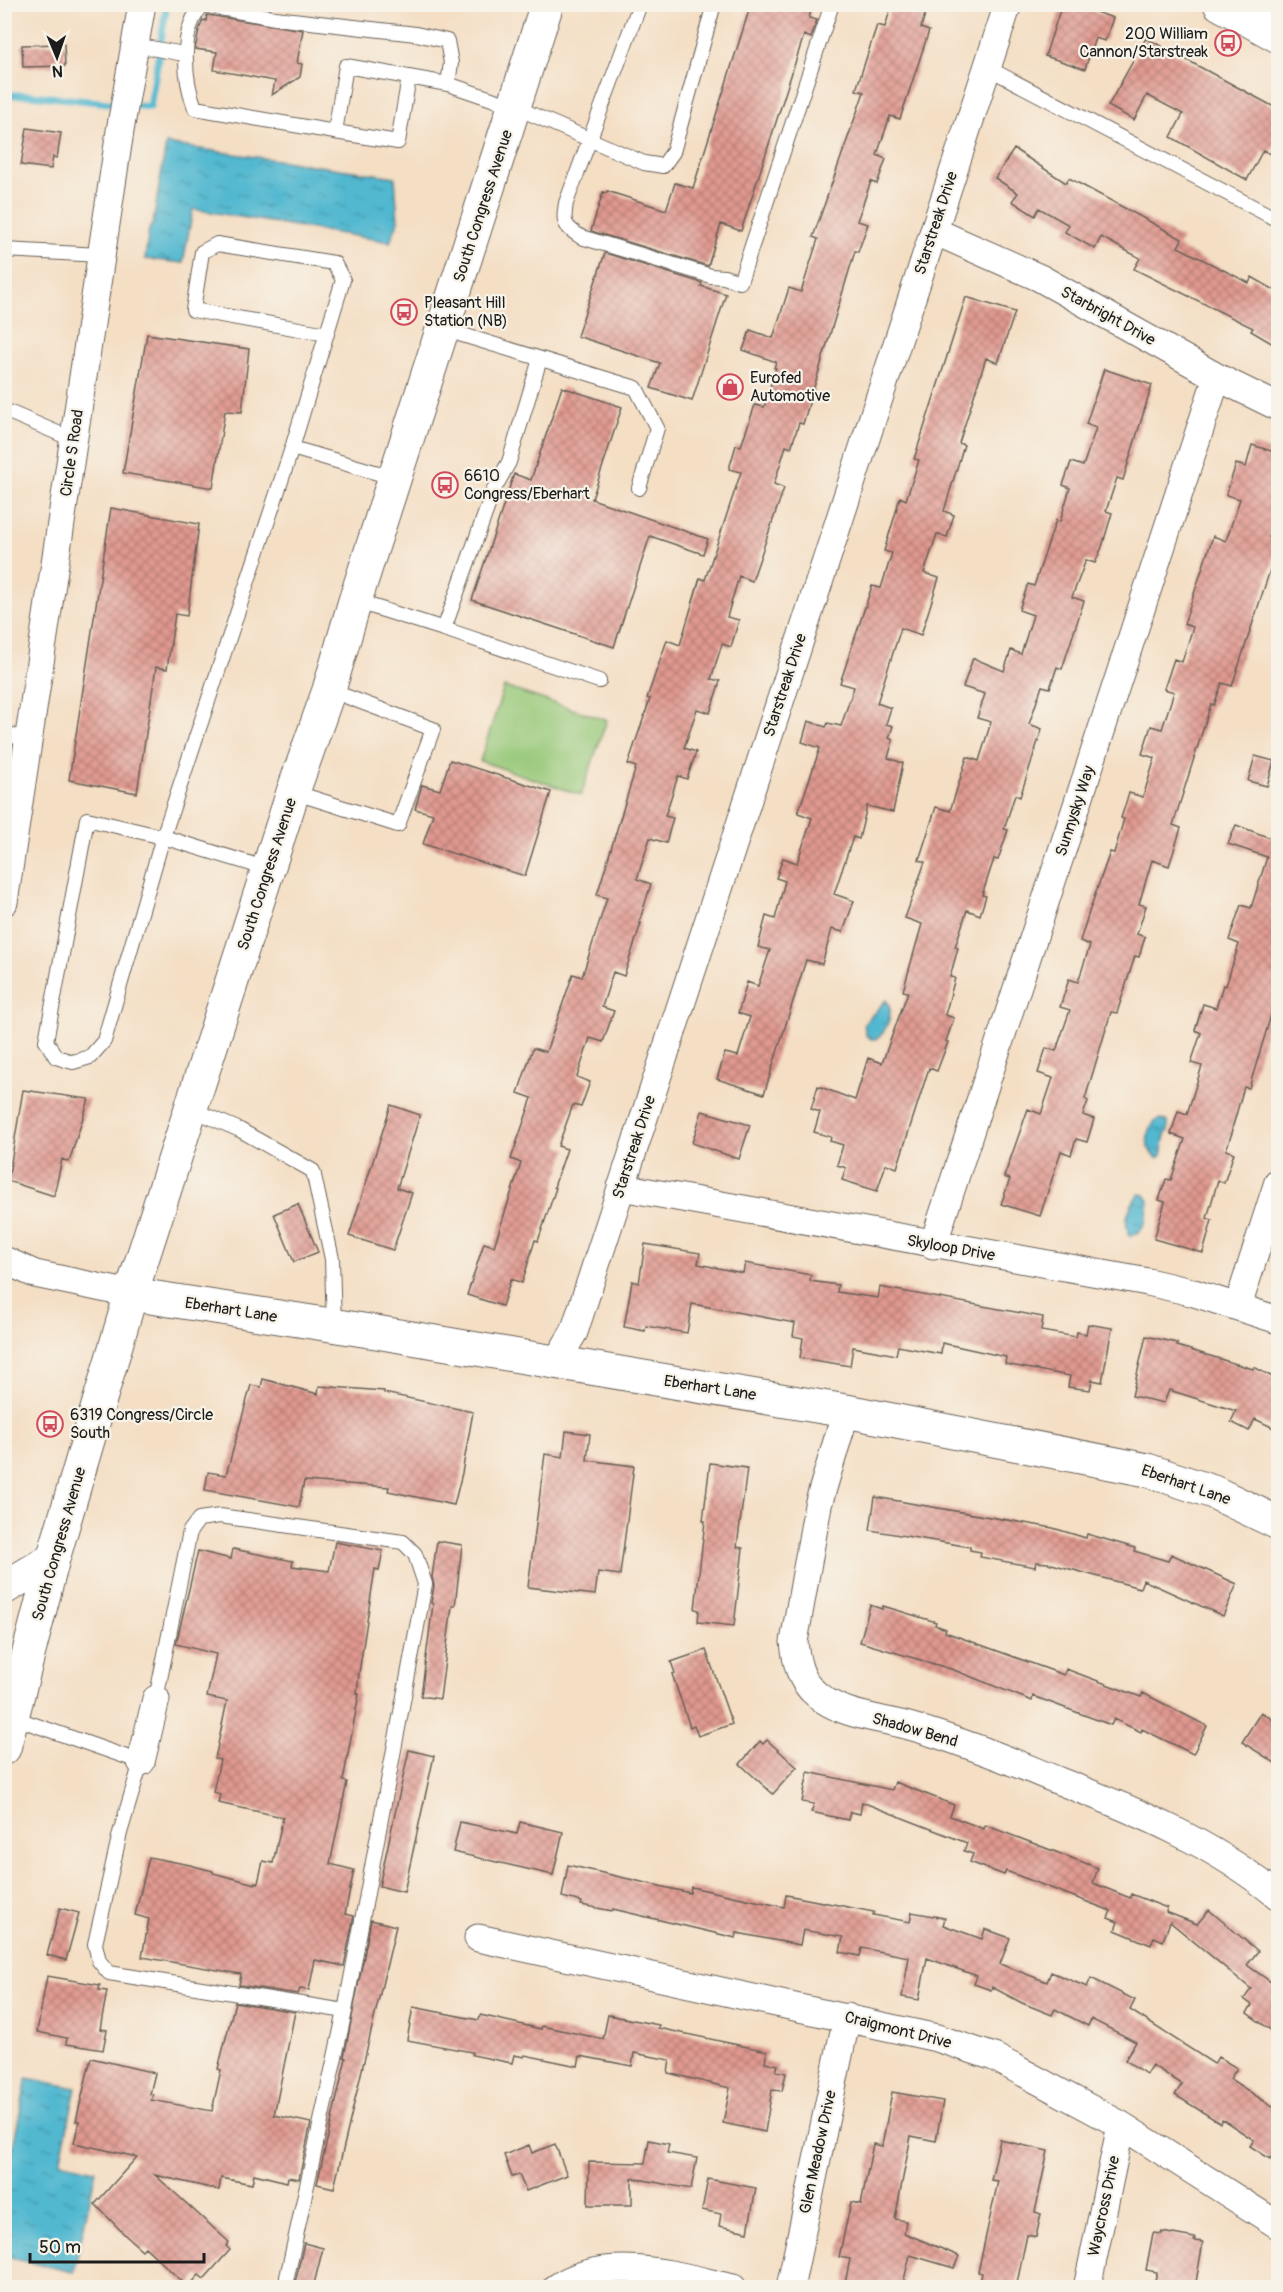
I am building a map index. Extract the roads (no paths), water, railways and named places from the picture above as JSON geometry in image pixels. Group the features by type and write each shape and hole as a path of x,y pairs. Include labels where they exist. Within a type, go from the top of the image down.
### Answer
{"main road":[{"name":"South Congress Avenue","path":"4,1748 7,1714 131,1294 293,792 329,690 355,601 547,4"},
{"path":"1220,4 1278,36"},
{"name":"Eberhart Lane","path":"131,1294 846,1411 1166,1474 1212,1491 1278,1523"},
{"path":"4,1588 53,1559"}],"street":[{"name":"Circle S Road","path":"4,902 17,737 74,440 120,131 137,52 141,4"},
{"name":"Starstreak Drive","path":"556,1362 574,1332 1008,4"},
{"name":"Starbright Drive","path":"934,231 1032,273 1217,377 1278,407"},
{"name":"Sunnysky Way","path":"933,1245 1217,377"},
{"path":"1238,1306 1278,1182"},
{"name":"Skyloop Drive","path":"621,1187 1148,1282 1191,1292 1278,1320"},
{"path":"4,1260 35,1274 131,1294"},
{"name":"Shadow Bend","path":"846,1411 818,1504 794,1642 802,1678 815,1694 851,1712 902,1724 964,1743 1136,1811 1208,1847 1250,1873 1278,1896"},
{"path":"141,1762 156,1699"},
{"name":"Craigmont Drive","path":"478,1938 847,2017 937,2038 993,2057 1121,2124 1278,2225"},
{"name":"Glen Meadow Drive","path":"790,2288 847,2017"},
{"name":"Waycross Drive","path":"1087,2288 1121,2124"},
{"path":"556,2288 568,2280 608,2270 648,2269 733,2288"}],"lane":[{"path":"640,4 589,139 566,203 563,218 568,229 580,237 678,267 740,282 832,4"},
{"path":"335,132 346,66 448,84 515,107 644,163 663,165 673,152 714,4"},
{"path":"409,77 398,142 195,108 188,91 188,68 184,54 194,14 203,5 275,18 416,34 447,41 452,63 448,84"},
{"path":"137,52 184,54"},
{"path":"986,67 1278,220"},
{"path":"268,870 163,837 87,819 46,1041 56,1056 73,1062 90,1057 104,1041 163,837 292,448 327,334 343,280 334,263 217,244 202,252 193,310 327,334"},
{"path":"4,250 101,255"},
{"path":"443,329 636,388 657,428 639,488"},
{"path":"444,629 494,489 509,462 540,359"},
{"path":"4,410 74,440"},
{"path":"292,448 395,478"},
{"path":"355,601 599,681"},
{"path":"293,792 398,825 433,729 329,690"},
{"path":"191,1109 240,1130 313,1171 333,1259 334,1326"},
{"path":"156,1699 190,1531 199,1519 220,1516 403,1542 415,1554 425,1584 345,2011 287,2277"},
{"path":"7,1714 141,1762 120,1833 95,1944 99,1961 109,1972 345,2011"}],"water":[{"path":"166,144 395,177 398,222 390,242 193,209 183,263 145,259"},
{"path":"886,1000 890,1010 887,1026 877,1039 871,1039 866,1035 864,1024"},
{"path":"1160,1119 1168,1122 1168,1131 1165,1135 1161,1156 1157,1158 1147,1140 1155,1121"},
{"path":"1140,1194 1145,1195 1149,1201 1147,1218 1140,1231 1130,1236 1127,1218 1129,1210"},
{"path":"27,2078 76,2088 60,2162 96,2170 74,2272 5,2257 5,2186"}],"waterway":[{"path":"130,105 150,107 167,4"},
{"path":"4,95 30,95 119,104"}],"place":[{"name":"200 William Cannon/Starstreak","path":"1228,43"},
{"name":"Pleasant Hill Station (NB)","path":"404,312"},
{"name":"Eurofed Automotive","path":"730,387"},
{"name":"6610 Congress/Eberhart","path":"445,485"},
{"name":"6319 Congress/Circle South","path":"50,1424"}]}
